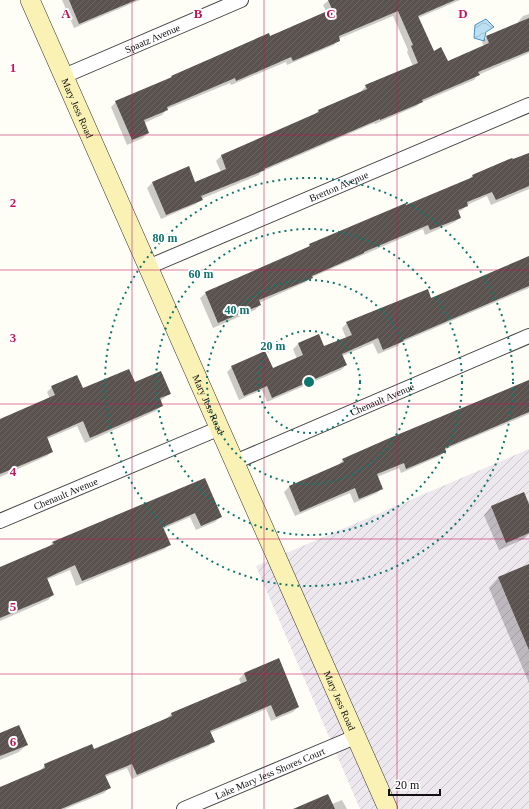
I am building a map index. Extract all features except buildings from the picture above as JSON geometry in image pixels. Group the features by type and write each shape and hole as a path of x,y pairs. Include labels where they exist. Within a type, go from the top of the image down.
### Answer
{"street":[{"name":"Mary Jess Road","path":"30,0 388,809"},
{"name":"Spaatz Avenue","path":"64,76 241,0"},
{"name":"Brerton Avenue","path":"148,267 529,105"},
{"name":"Chenault Avenue","path":"235,462 529,336"},
{"name":"Chenault Avenue","path":"0,521 220,428"},
{"name":"Lake Mary Jess Shores Court","path":"184,809 355,737"}],"shaded area":[{"path":"529,449 529,809 360,809 256,566"}],"water":[{"path":"486,19 494,27 486,32 484,41 474,38 475,25"}]}
